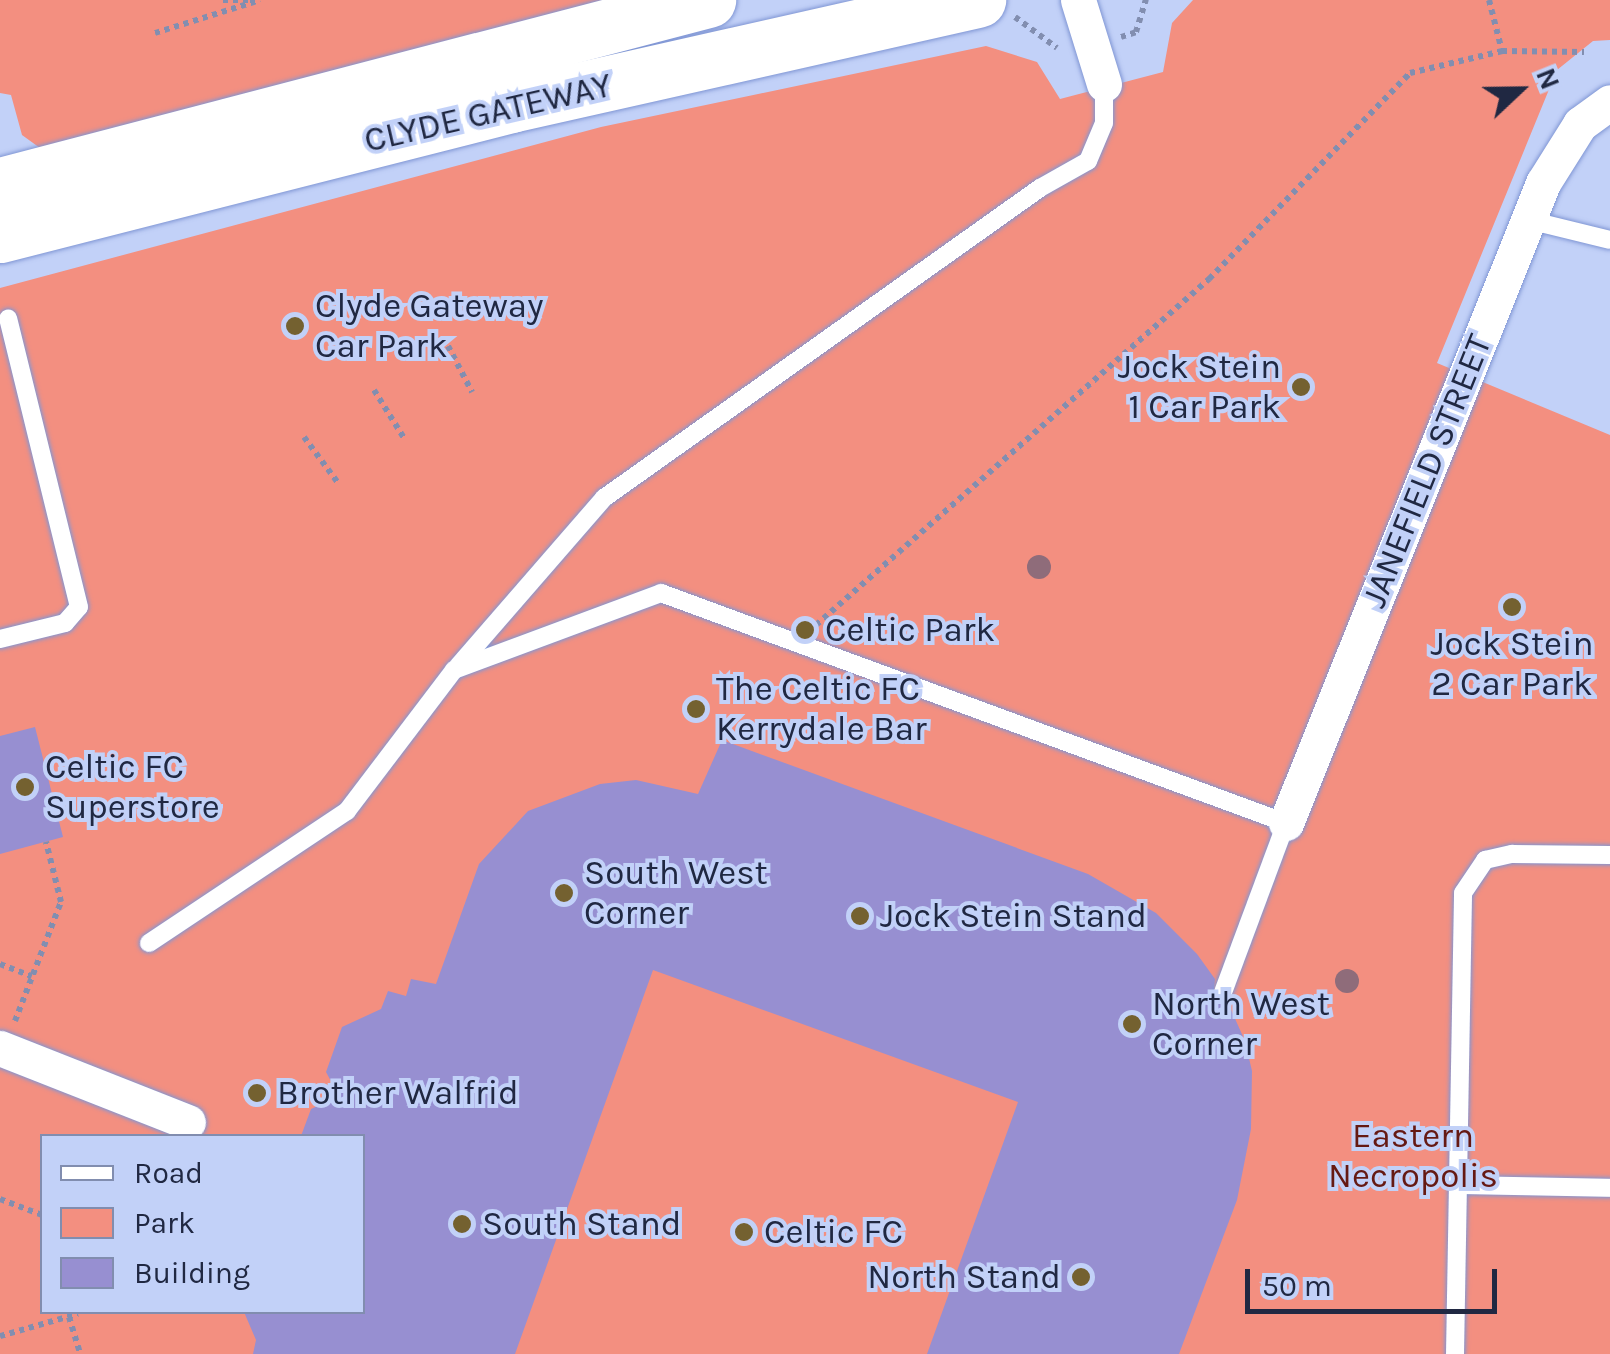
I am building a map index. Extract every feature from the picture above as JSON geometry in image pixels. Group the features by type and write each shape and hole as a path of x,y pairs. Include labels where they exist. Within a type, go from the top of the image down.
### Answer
{"main road":[{"name":"CLYDE GATEWAY","path":"0,185 708,0"},
{"name":"CLYDE GATEWAY","path":"0,235 511,105 978,0"}],"street":[{"path":"1078,0 1104,84"},
{"name":"JANEFIELD STREET","path":"1286,823 1528,220 1580,124 1610,102"},
{"path":"2,1049 188,1122"}],"lane":[{"path":"149,943 347,811 454,670 604,498 1040,188 1088,161 1104,124 1104,84"},
{"path":"1528,220 1610,240"},
{"path":"0,639 77,614 8,319"},
{"path":"454,670 660,593 1286,823 1223,992"},
{"path":"1454,1354 1463,893 1485,860 1610,856"},
{"path":"1457,1185 1610,1188"}],"path":[{"path":"224,0 258,0"},
{"path":"155,33 258,0"},
{"path":"1489,0 1502,51"},
{"path":"796,643 1209,279 1410,73 1502,51 1584,52"},
{"path":"448,346 472,392"},
{"path":"374,390 404,438"},
{"path":"304,437 338,483"},
{"path":"2,1049 61,902 46,842"},
{"path":"0,964 32,976"},
{"path":"0,1199 40,1214"},
{"path":"0,1336 73,1316 80,1354"}],"green space":[{"path":"0,0 615,0 40,148 22,135 11,95 0,93"},
{"name":"Celtic Park","path":"1193,0 1610,0 1610,40 1593,41 1557,70 1437,363 1610,435 1610,1354 0,1354 0,288 601,127 986,46 1037,62 1060,99 1163,72 1172,23"}],"building":[{"name":"Celtic FC Superstore","path":"35,727 63,837 0,854 0,736"},
{"path":"722,740 1088,874 1156,913 1197,954 1215,979 1213,999 1228,1003 1245,1041 1252,1071 1251,1129 1237,1200 1179,1354 927,1354 1018,1102 653,970 515,1354 253,1354 256,1340 245,1314 365,1314 365,1134 302,1134 311,1109 339,1096 326,1072 342,1027 381,1009 388,991 406,996 411,979 436,984 479,864 528,811 600,784 636,780 698,794"}],"place":[{"name":"Clyde Gateway Car Park","path":"295,326"},
{"name":"Jock Stein 1 Car Park","path":"1301,387"},
{"name":"Jock Stein 2 Car Park","path":"1512,607"},
{"name":"Celtic Park","path":"805,630"},
{"name":"The Celtic FC Kerrydale Bar","path":"696,709"},
{"name":"Celtic FC Superstore","path":"25,787"},
{"name":"South West Corner","path":"564,893"},
{"name":"Jock Stein Stand","path":"860,916"},
{"name":"North West Corner","path":"1132,1024"},
{"name":"Brother Walfrid","path":"257,1093"},
{"name":"South Stand","path":"462,1224"},
{"name":"Celtic FC","path":"744,1232"},
{"name":"North Stand","path":"1081,1277"}],"park label":[{"name":"Eastern Necropolis","path":"1413,1156"}]}
